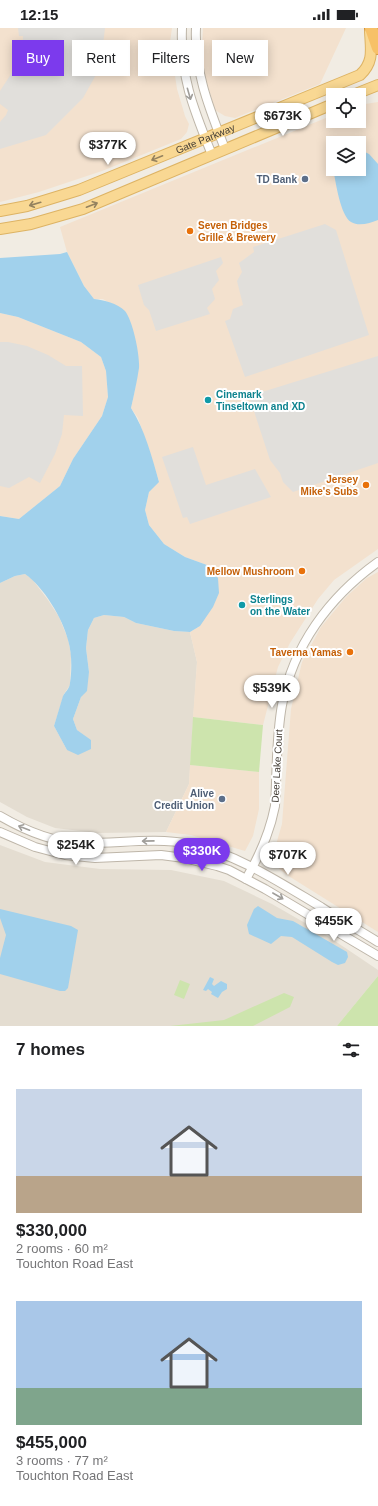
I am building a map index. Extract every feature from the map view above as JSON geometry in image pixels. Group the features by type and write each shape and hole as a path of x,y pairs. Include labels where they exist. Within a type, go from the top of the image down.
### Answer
{"highway":[{"path":"370,28 378,48"}],"main road":[{"name":"Gate Parkway","path":"0,211 27,206 78,190 219,133 275,108 360,75 366,70 370,62 370,28"},
{"path":"366,89 378,84"},
{"name":"Gate Parkway","path":"0,229 31,224 82,209 326,107"}],"street":[{"path":"182,28 183,63 186,84 212,155"},
{"path":"196,28 197,53 205,96 225,149"},
{"name":"Deer Lake Court","path":"246,879 265,844 273,819 281,712 286,690 297,658 307,638 327,608 354,580 378,562"},
{"path":"0,816 18,827 45,836 67,841 102,843 156,840 182,843 219,852 252,868 377,941 370,951"},
{"path":"0,832 35,847 65,855 95,858 152,855 184,858 217,866 229,870 290,903 378,956"}],"shaded area":[{"path":"0,28 172,28 170,40 138,40 138,76 175,76 177,89 189,124 187,132 181,139 102,171 39,192 0,202"},
{"path":"18,28 105,28 104,40 72,40 72,76 95,76 83,98 46,135 0,149 0,122 8,110 0,104 0,91 12,73 12,76 64,76 64,40 23,40 23,36 19,36"},
{"path":"203,28 346,28 320,84 235,118 225,116 215,110 205,76 204,40 202,40"},
{"path":"378,102 378,549 334,580 318,599 290,643 278,667 263,725 193,717 197,662 190,632 200,626 207,565 185,557 164,544 149,525 145,510 149,492 159,481 138,418 131,408 136,385 109,303 103,299 94,299 84,286 67,252 60,227 326,118 326,128 366,128 366,104"},
{"path":"325,224 336,230 369,335 245,377 225,321 230,319 233,309 243,305 237,281 242,272 239,263 254,252 253,247"},
{"path":"221,257 223,263 216,271 219,280 212,289 215,299 207,308 210,314 156,331 149,310 144,305 138,285"},
{"path":"0,313 18,317 81,342 101,357 106,371 108,397 102,416 73,459 60,486 19,519 0,516"},
{"path":"0,342 27,346 48,355 66,366 82,366 83,416 64,415 62,434 55,454 40,483 29,477 9,488 0,486"},
{"path":"378,356 378,463 293,492 283,482 280,473 270,460 249,396"},
{"path":"193,447 206,485 255,469 271,497 190,524 187,517 183,518 162,457"},
{"path":"378,572 378,932 287,875 271,862 282,824 291,709 302,662 321,627 346,597 367,578"},
{"path":"25,574 32,579 48,600 59,617 68,639 71,654 70,685 64,694 54,726 67,750 90,740 77,730 73,719 89,672 86,648 88,630 94,618 104,615 124,617 136,623 174,631 190,632 197,662 189,784 166,832 98,833 55,828 27,817 0,802 0,583 15,576"},
{"path":"190,765 259,772 259,809 253,836 245,851 191,835 166,832 189,784"},
{"path":"0,845 45,862 100,869 171,870 224,881 272,904 326,935 378,970 378,976 337,1026 0,1026"}],"green space":[{"path":"193,717 263,725 259,772 190,765"},
{"path":"378,976 378,1026 337,1026"},
{"path":"180,980 190,984 184,999 174,995"},
{"path":"284,993 294,997 290,1007 253,1026 170,1026 224,1020"}],"water":[{"path":"366,152 369,154 378,164 378,220 361,224 351,222 344,213 334,176 366,176"},
{"path":"67,252 84,286 94,299 110,302 122,308 131,322 138,355 139,368 131,408 144,434 159,482 149,492 145,510 149,525 164,544 185,557 207,565 218,578 219,593 213,607 200,626 190,632 174,631 136,623 124,617 104,615 94,618 88,630 86,648 89,672 87,691 81,697 73,719 77,730 91,740 91,749 78,755 67,750 54,726 63,696 70,685 71,673 71,656 62,623 39,586 25,574 15,576 0,583 0,516 19,519 60,486 73,459 102,416 108,397 106,371 101,357 81,342 18,317 0,313 0,258 60,254"},
{"path":"258,906 277,918 293,921 347,952 348,957 345,963 338,965 292,937 281,936 271,944 249,934 247,925 254,909"},
{"path":"0,909 71,926 78,930 68,988 65,991 60,991 0,974 0,958 6,935 0,918"},
{"path":"210,977 214,979 212,984 214,986 221,981 227,984 227,989 222,992 218,998 211,994 212,992 208,989 206,991 203,990"}],"place":[{"name":"TD Bank","path":"305,179"},
{"name":"Seven Bridges Grille & Brewery","path":"190,231"},
{"name":"Cinemark Tinseltown and XD","path":"208,400"},
{"name":"Jersey Mike's Subs","path":"366,485"},
{"name":"Mellow Mushroom","path":"302,571"},
{"name":"Sterlings on the Water","path":"242,605"},
{"name":"Taverna Yamas","path":"350,652"},
{"name":"Alive Credit Union","path":"222,799"}]}
